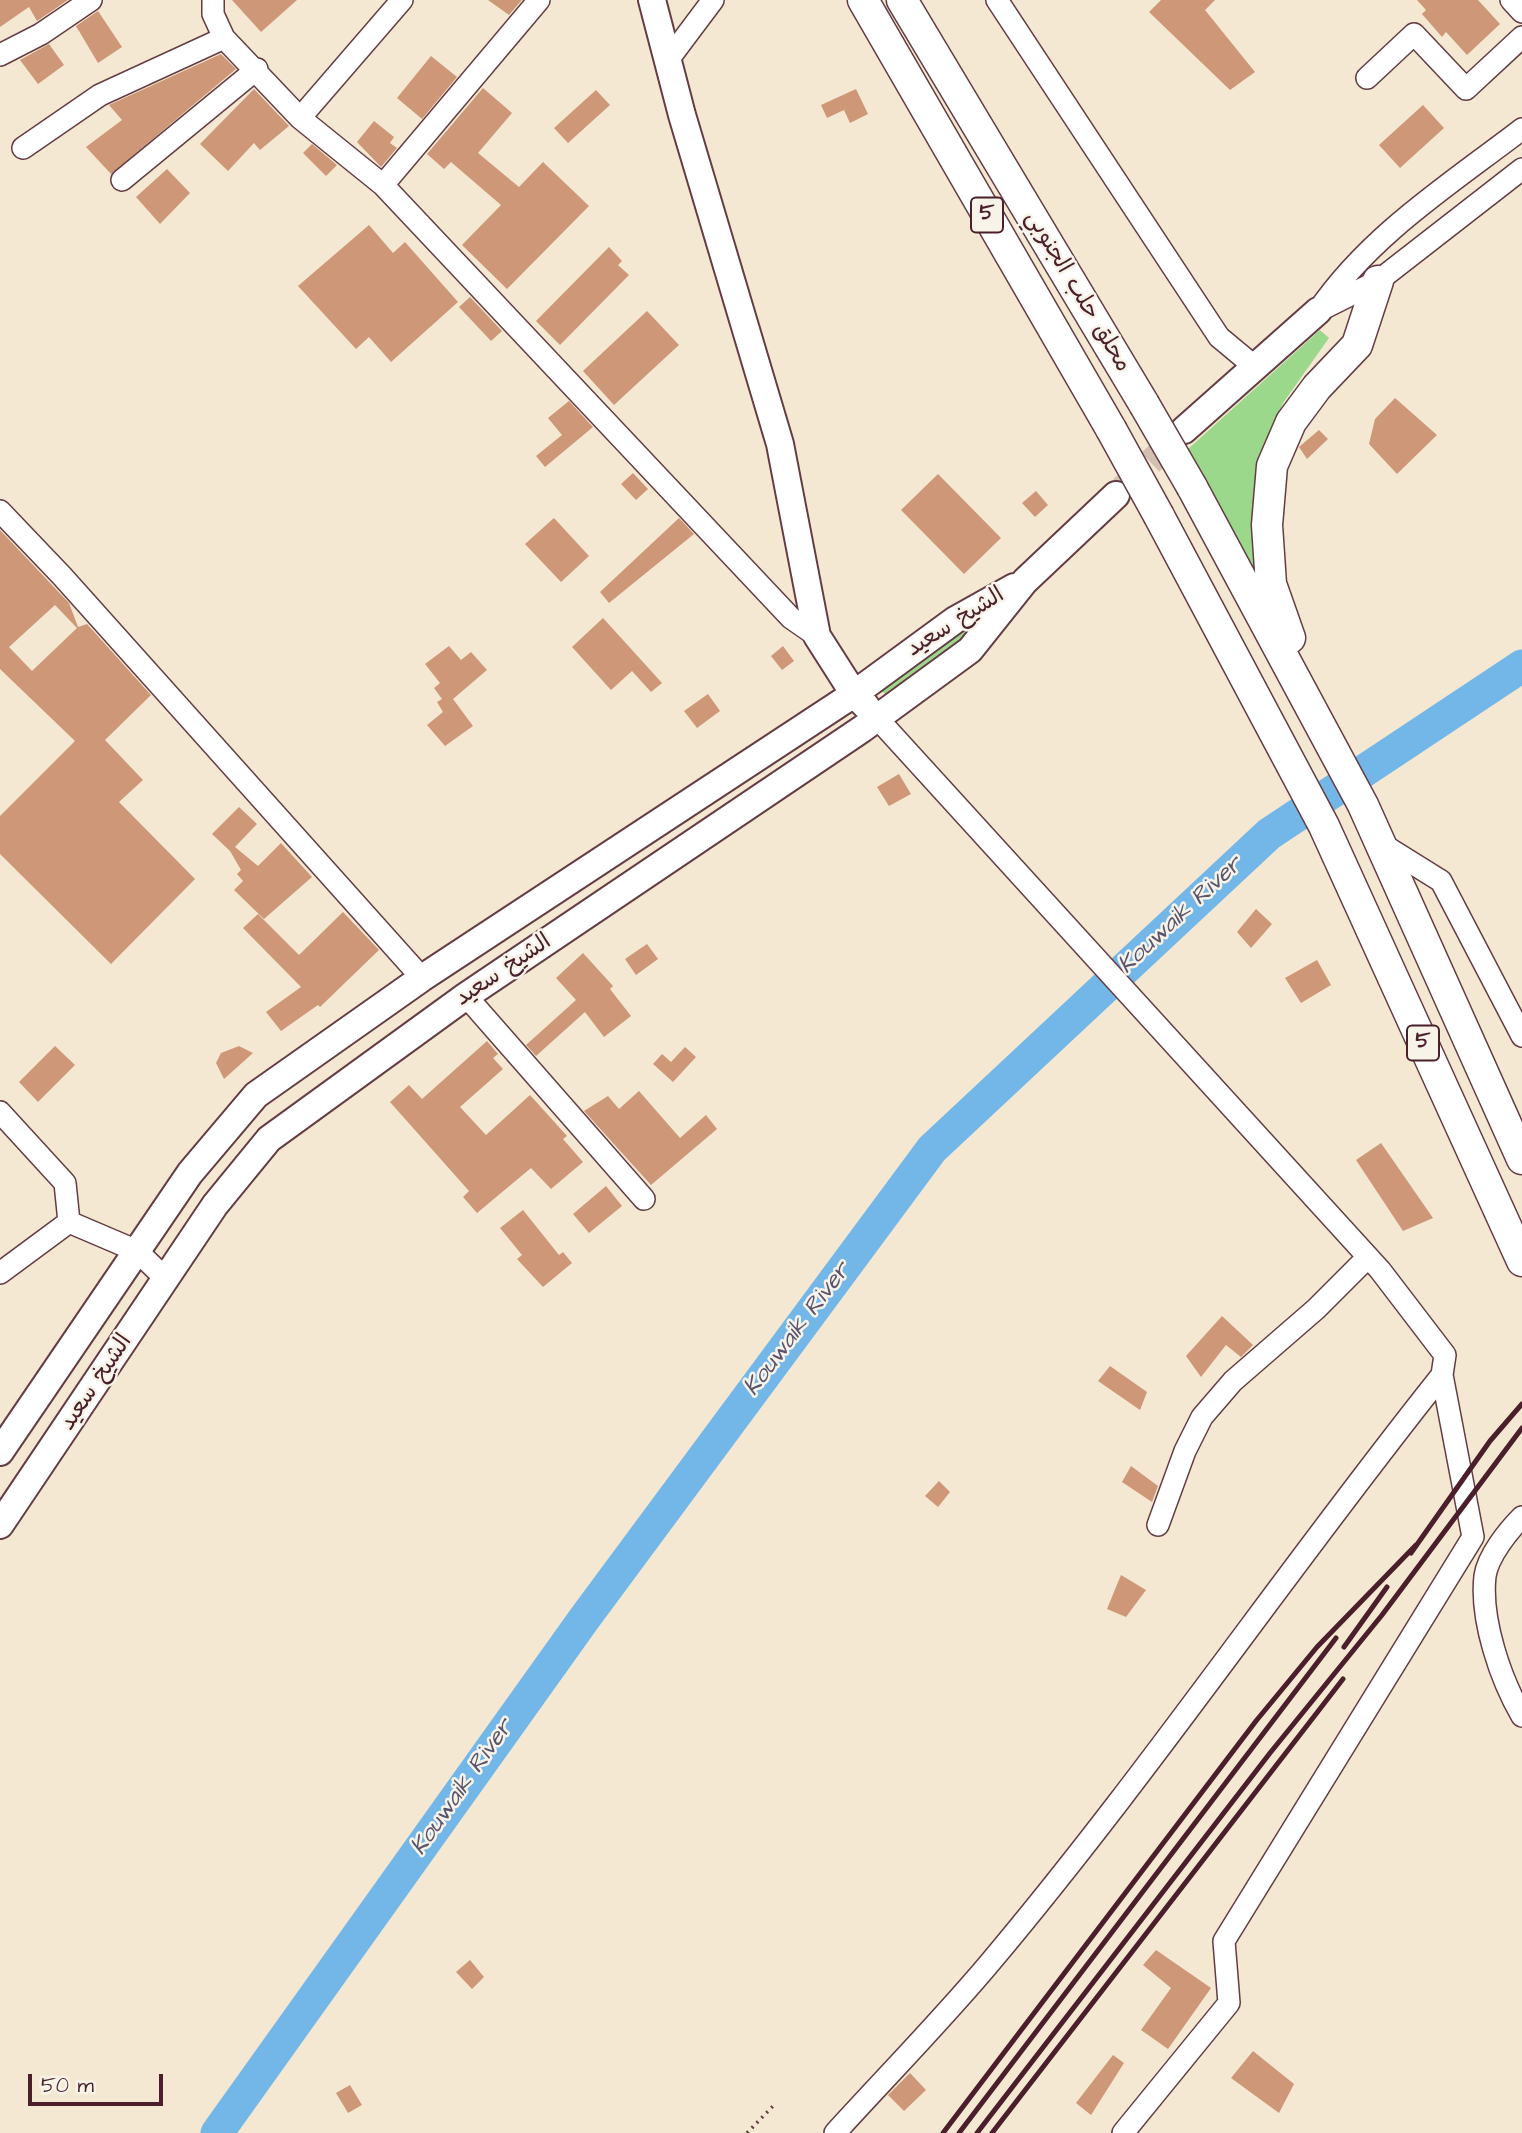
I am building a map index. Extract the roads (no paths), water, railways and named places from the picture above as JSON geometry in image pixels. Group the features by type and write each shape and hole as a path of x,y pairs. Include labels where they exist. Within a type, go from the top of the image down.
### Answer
{"highway":[{"name":"محلق حلب الجنوبي","path":"863,0 1111,429 1289,757 1324,826 1522,1261"},
{"name":"محلق حلب الجنوبي","path":"902,0 1192,487 1326,737"},
{"path":"1326,737 1271,584 1267,525 1272,466 1291,422 1317,387 1357,345 1378,281"},
{"name":"5","path":"1326,737 1363,805 1522,1159"}],"main road":[{"path":"652,0 780,444 817,636 854,694 877,718"},
{"path":"1184,430 1318,312"},
{"path":"1025,581 1116,495"},
{"name":"الشيخ سعيد","path":"0,1452 190,1173 256,1095 422,978 854,694 955,620 1025,581"},
{"name":"الشيخ سعيد","path":"0,1525 215,1205 270,1139 466,996 877,718 970,650 1025,581"}],"street":[{"path":"0,55 41,34 91,0"},
{"path":"213,0 213,14 225,38 257,69 300,118 383,186 791,618 817,636"},
{"path":"300,118 402,0"},
{"path":"383,186 540,0"},
{"path":"668,60 713,0"},
{"path":"997,0 1219,337 1255,367"},
{"path":"1511,0 1522,12"},
{"path":"1367,78 1414,34 1466,89 1522,37"},
{"path":"23,148 100,95 225,38"},
{"path":"122,180 257,69"},
{"path":"1318,312 1348,271 1381,237 1522,129"},
{"path":"1318,312 1378,281 1522,169"},
{"path":"0,511 62,576 422,978"},
{"path":"877,718 1367,1257 1446,1355 1442,1375 1473,1537 1224,1941 1229,2003 1123,2133"},
{"path":"1380,843 1441,881 1516,1013 1522,1036"},
{"path":"466,996 643,1199"},
{"path":"0,1112 65,1183 69,1222"},
{"path":"69,1222 137,1251 167,1280"},
{"path":"0,1273 69,1222"},
{"path":"1158,1525 1185,1451 1202,1418 1233,1381 1315,1309 1367,1257"},
{"path":"835,2133 996,1955 1159,1749 1363,1474 1442,1375"},
{"path":"1522,1517 1507,1532 1485,1574 1486,1609 1504,1686 1522,1716"}],"waterway":[{"name":"Kouwaik River","path":"217,2133 584,1619 932,1149 1269,834 1522,666"}],"tunnel":[{"path":"1122,489 1183,431"}],"railway":[{"path":"1411,1553 1490,1441 1522,1404"},
{"path":"977,2133 1270,1753 1382,1615 1522,1428"},
{"path":"943,2133 1256,1721 1317,1647 1416,1545"},
{"path":"1344,1647 1387,1587"},
{"path":"959,2133 1336,1638"},
{"path":"992,2133 1343,1679"}]}
